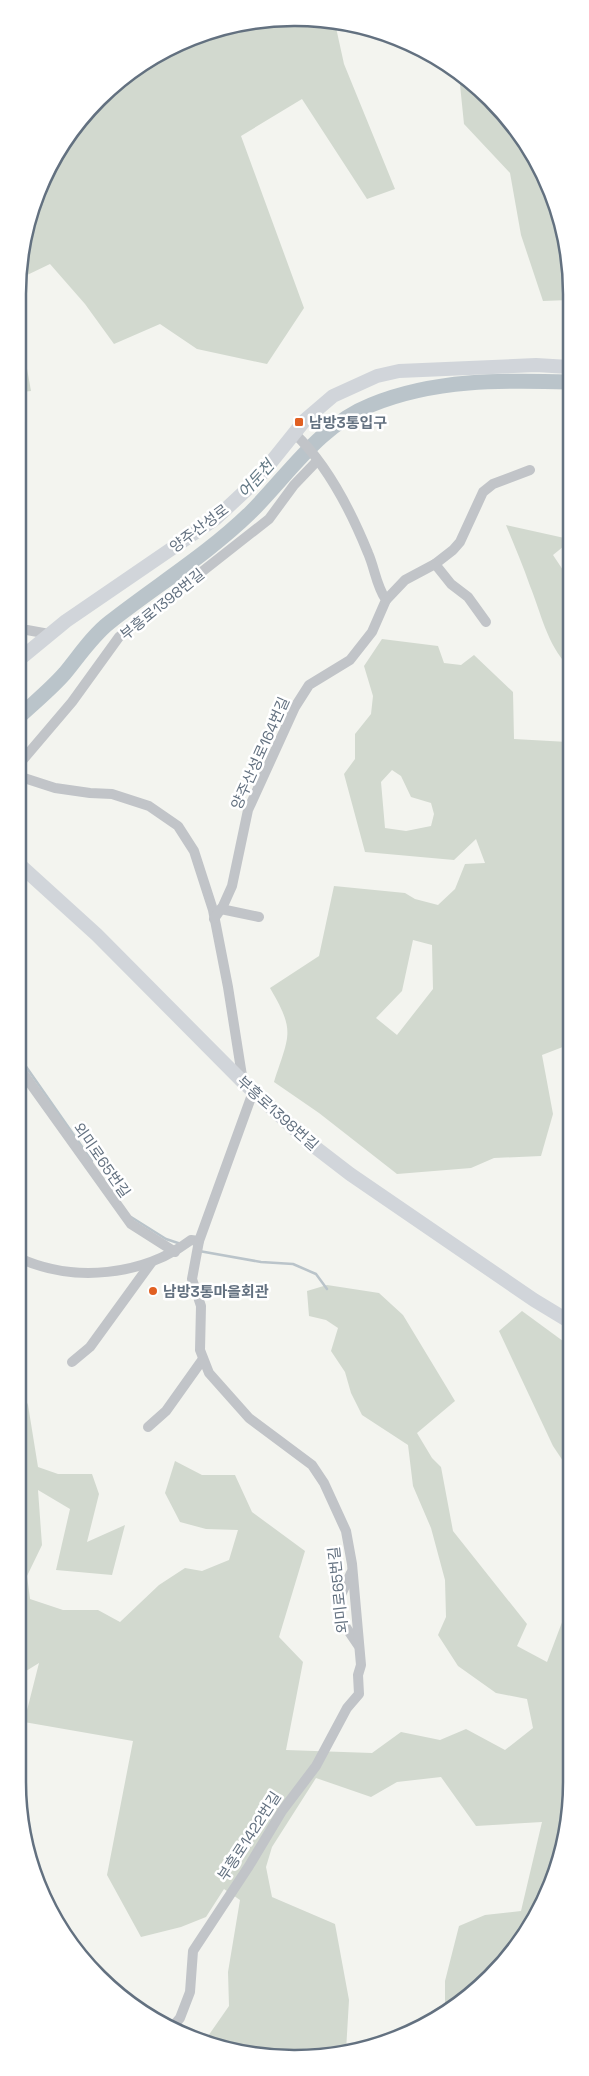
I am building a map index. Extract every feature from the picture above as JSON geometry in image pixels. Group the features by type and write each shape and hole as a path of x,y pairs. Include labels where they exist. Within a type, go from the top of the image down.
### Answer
{"street":[{"name":"양주산성로","path":"26,654 49,634 125,579 215,519 256,481 333,396 358,383 388,373 431,368 563,366"},
{"path":"298,436 318,460 344,502 360,532 371,560 375,578 386,600"},
{"name":"부흥로1398번길","path":"26,756 72,702 119,637 269,519 294,485 318,460"},
{"name":"양주산성로164번길","path":"216,913 234,878 248,810 295,707 309,685 350,660 372,632 386,600 405,580 435,564 460,542 483,492 493,484 530,470"},
{"path":"435,564 451,584 468,597 486,622"},
{"path":"26,630 49,634"},
{"path":"26,779 55,788 112,794 149,806 178,826 194,851 216,913 228,987 248,1087"},
{"name":"부흥로1398번길","path":"26,870 98,935 248,1087 311,1144 350,1174 534,1300 563,1318"},
{"path":"216,913 259,917"},
{"name":"외미로65번길","path":"26,1077 131,1224 181,1247"},
{"name":"외미로65번길","path":"248,1087 198,1248 192,1279 201,1306 200,1350 209,1373 250,1418 312,1465 324,1483 346,1531 361,1665"},
{"path":"26,1261 38,1266 90,1273 150,1263 191,1240 198,1248"},
{"path":"72,1362 90,1347 150,1263"},
{"path":"148,1427 166,1411 203,1359"},
{"path":"352,1572 341,1595 338,1616 358,1645"},
{"name":"부흥로1422번길","path":"177,2022 190,1992 193,1951 249,1866 282,1811 316,1766 347,1708 359,1694 358,1675 361,1665"}],"shaded area":[{"path":"294,26 336,30 344,64 395,189 367,199 302,99 241,136 304,308 267,364 197,349 160,324 114,344 85,304 50,264 27,275 35,225 54,176 71,145 82,131 105,105 131,82 145,71 176,54 225,35 242,31"},
{"path":"460,84 484,105 507,131 518,145 535,176 549,208 558,242 563,300 543,301 521,235 510,173 464,124"},
{"path":"26,363 31,391 26,392"},
{"path":"506,525 563,538 563,547 553,555 563,570 563,660 550,638"},
{"path":"382,639 438,646 444,663 461,665 474,655 513,692 514,739 563,742 563,1047 542,1055 553,1114 541,1156 494,1158 471,1168 397,1174 319,1113 274,1082 286,1043 287,1025 270,988 319,956 334,886 405,893 415,899 438,905 455,889 465,864 485,863 476,839 454,860 365,852 344,774 355,759 355,734 371,714 373,696 364,666","holes":["392,770 401,776 411,797 431,803 434,814 431,826 406,831 385,828 381,782","413,940 432,945 433,989 397,1035 376,1018 402,991"]},
{"path":"327,1285 379,1293 403,1315 455,1401 417,1433 432,1458 441,1467 453,1531 527,1624 517,1646 547,1662 563,1620 563,1782 558,1834 554,1851 549,1868 527,1916 518,1931 484,1971 445,2004 445,1981 459,1926 485,1915 521,1911 542,1822 476,1826 441,1777 397,1782 371,1797 316,1778 272,1847 266,1867 272,1897 335,1924 349,2000 346,2045 294,2050 242,2045 208,2036 229,2006 228,1972 240,1900 224,1889 206,1917 181,1927 141,1937 107,1875 133,1741 26,1722 26,1714 39,1663 26,1671 26,1400 38,1467 58,1474 92,1474 99,1494 87,1542 125,1525 112,1575 56,1570 70,1509 38,1490 42,1545 27,1576 30,1599 63,1610 98,1610 120,1622 159,1585 185,1568 202,1571 229,1560 238,1530 206,1529 180,1522 165,1493 175,1461 202,1475 235,1475 252,1512 305,1551 279,1637 303,1662 286,1750 372,1753 401,1732 440,1740 466,1729 505,1750 533,1728 527,1699 496,1693 458,1666 438,1635 446,1617 445,1580 431,1528 413,1486 408,1445 362,1415 351,1393 345,1372 331,1351 338,1328 326,1320 309,1316 307,1291"},
{"path":"522,1311 563,1341 563,1461 553,1446 499,1331"}],"waterway":[{"name":"어둔천","path":"26,710 60,679 104,627 200,556 235,527 265,498 320,438 353,414 395,396 444,386 519,381 563,382"},
{"path":"26,1067 92,1161"},
{"path":"131,1217 166,1239 181,1244"},
{"path":"199,1251 261,1262 293,1264 316,1274 327,1289"}],"place":[{"name":"남방3통입구","path":"299,422"},
{"name":"남방3통마을회관","path":"153,1291"}]}
